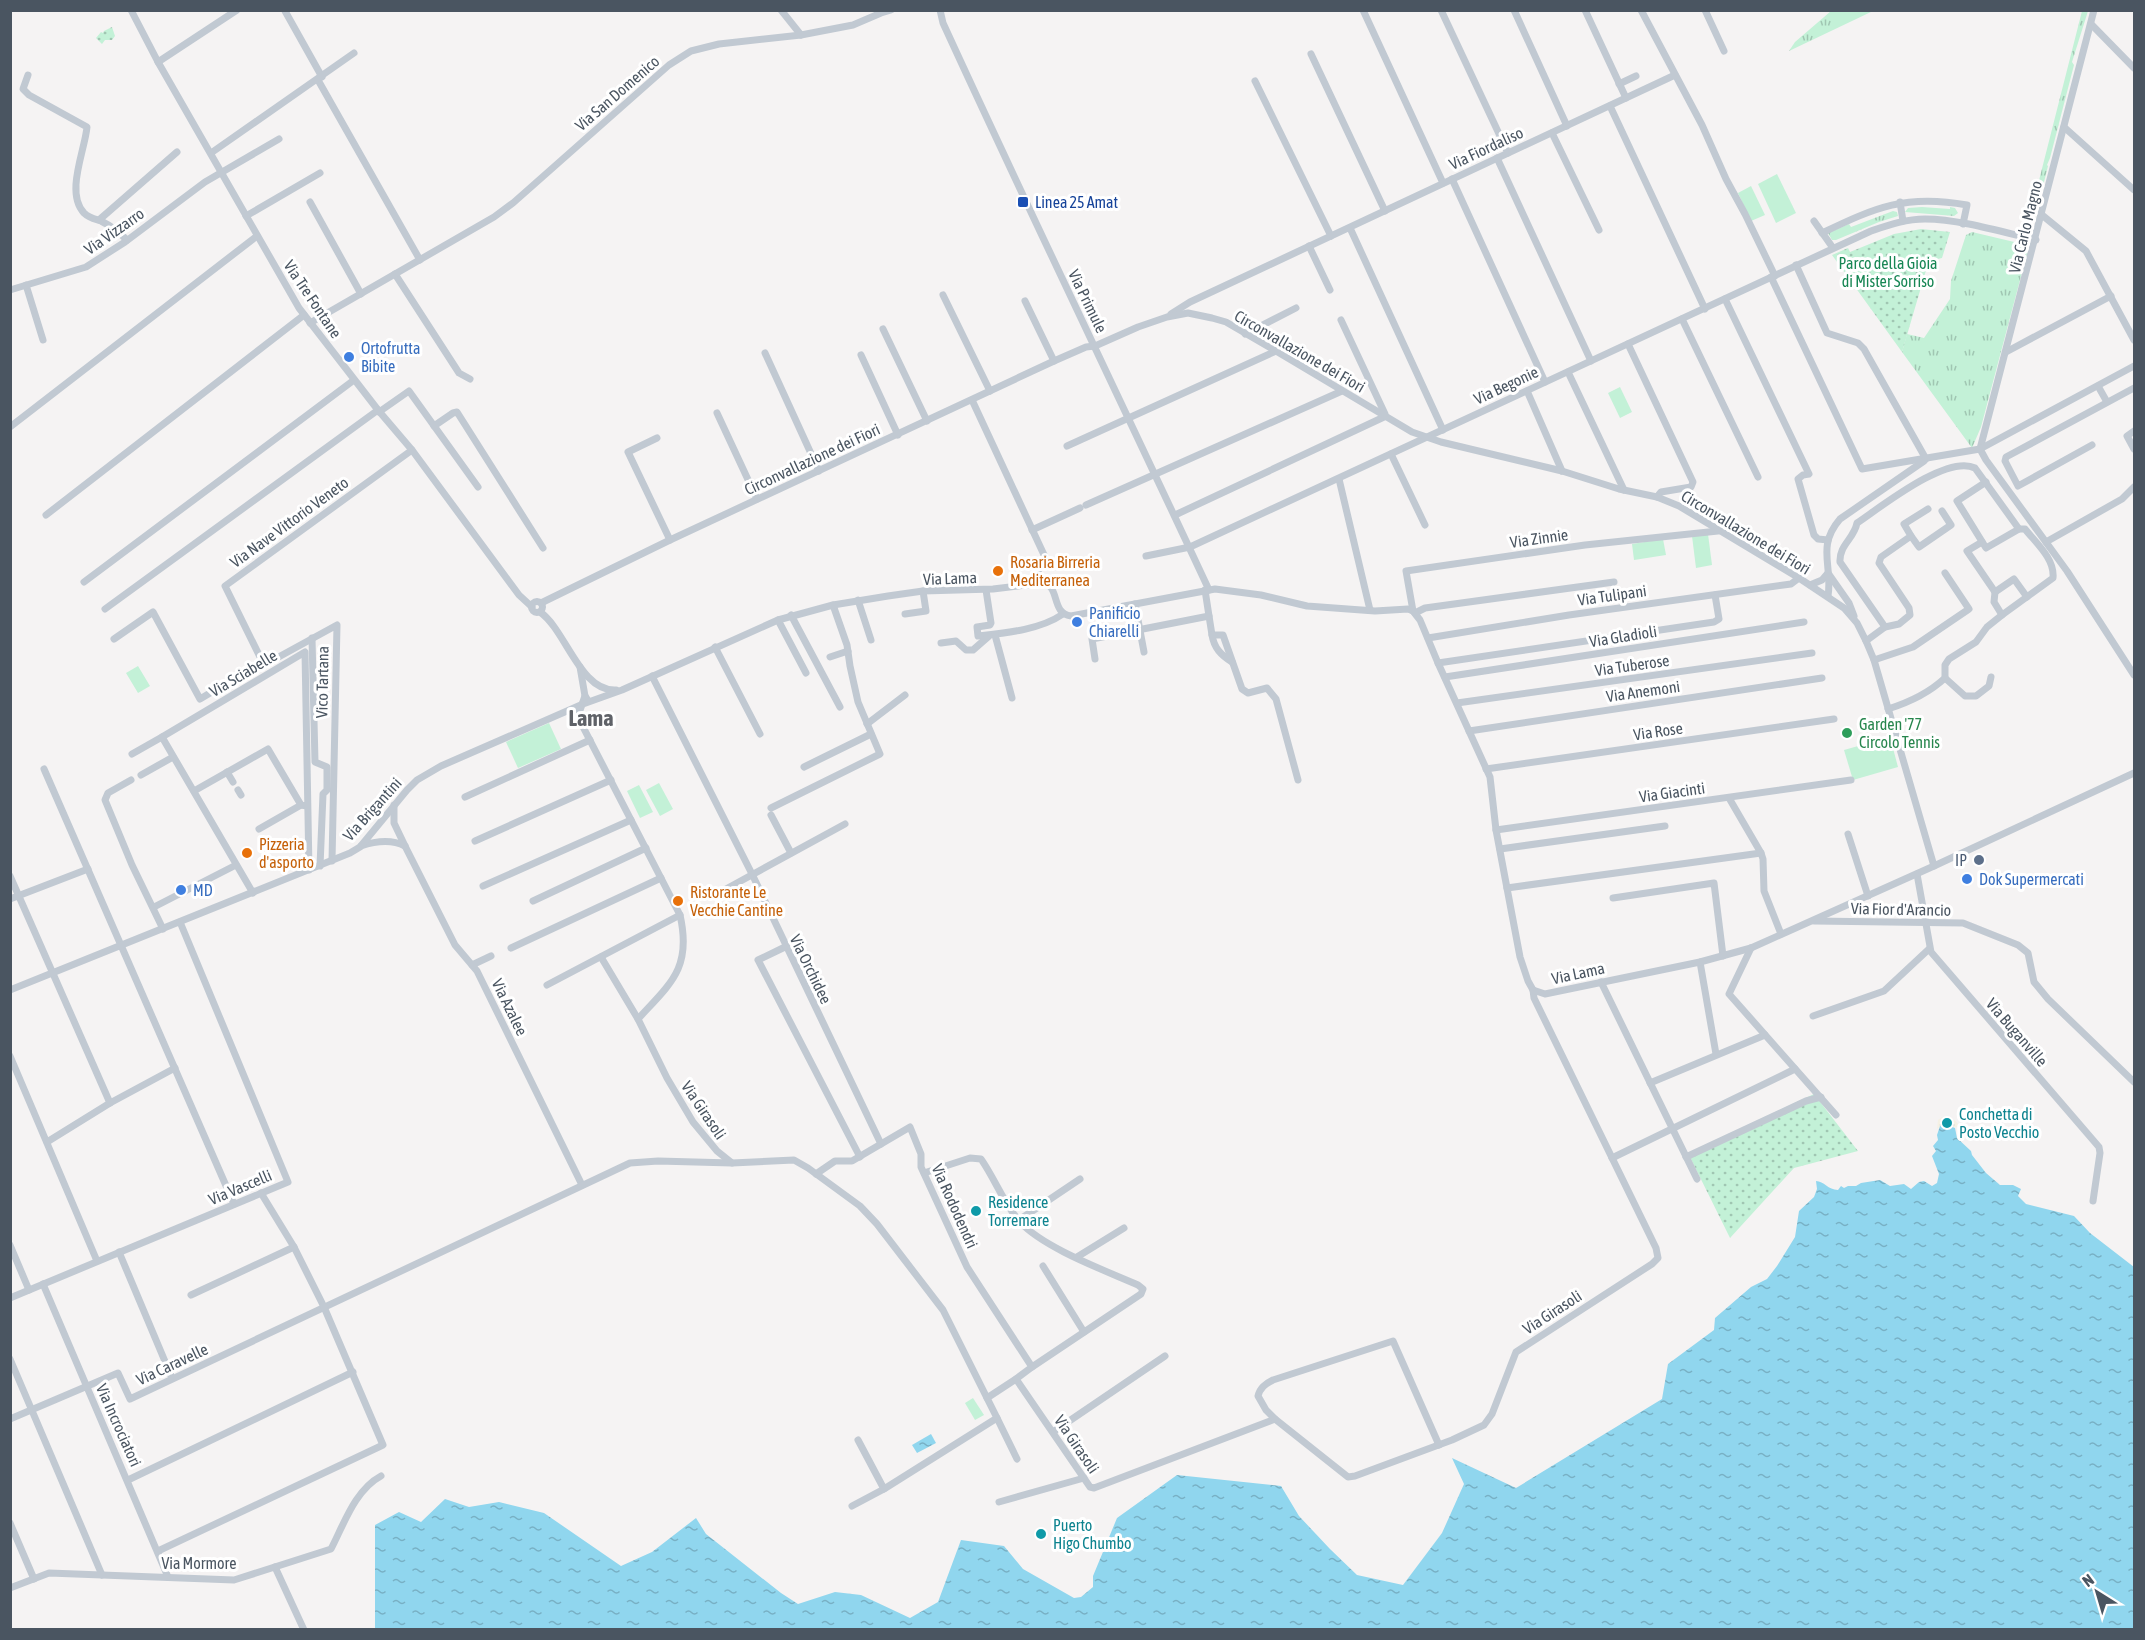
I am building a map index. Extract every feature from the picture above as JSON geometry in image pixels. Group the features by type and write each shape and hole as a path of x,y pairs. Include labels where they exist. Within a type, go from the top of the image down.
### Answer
{"street":[{"name":"Via Tre Fontane","path":"132,10 158,62 304,315 378,411 412,450 519,595 531,607"},
{"path":"158,62 237,10"},
{"path":"780,10 801,35"},
{"name":"Via San Domenico","path":"310,323 494,217 513,203 669,65 692,51 719,44 801,35 854,25 891,10"},
{"name":"Via Primule","path":"939,10 943,23 1190,547 1207,590 1212,635 1223,635 1242,689 1248,693 1267,688 1276,699 1298,780"},
{"name":"Via Primule","path":"943,23 944,10"},
{"path":"1363,10 1443,183"},
{"path":"1441,10 1508,153"},
{"path":"1514,10 1567,126"},
{"path":"1585,10 1626,98"},
{"path":"1641,10 1702,125 1863,469 1980,449 2134,366"},
{"path":"1705,10 1724,51"},
{"name":"Via Carlo Magno","path":"1980,449 2094,10"},
{"path":"285,11 420,260"},
{"path":"2091,24 2134,68"},
{"path":"211,153 354,53"},
{"path":"1311,54 1385,211"},
{"path":"28,75 23,89 29,95 87,127 76,180 77,195 84,213 119,232 127,240"},
{"name":"Via Fiordaliso","path":"1167,317 1190,302 1675,75"},
{"path":"1619,84 1636,76"},
{"path":"1256,81 1331,236"},
{"path":"1610,106 1705,309"},
{"path":"2064,127 2134,190"},
{"path":"1552,133 1599,230"},
{"name":"Via Vizzarro","path":"10,290 82,269 127,240 205,182 279,139"},
{"path":"99,220 177,152"},
{"path":"1497,158 1591,361"},
{"path":"246,216 320,173"},
{"path":"1452,179 1545,382"},
{"path":"310,202 361,294"},
{"path":"1900,202 1903,221"},
{"path":"1822,233 1883,206 1900,202 1952,202 1967,205 1963,224"},
{"path":"2042,215 2086,251 2134,340"},
{"name":"Via Begonie","path":"1146,556 1190,547 1871,231 1903,221 1924,219 1963,224 2036,240"},
{"path":"1814,221 1833,248"},
{"path":"1350,228 1443,430"},
{"path":"10,427 257,236"},
{"path":"1309,246 1330,290"},
{"path":"1796,265 1827,333 1858,343 1864,349 1926,459"},
{"path":"395,274 459,374 470,379"},
{"path":"26,285 44,340"},
{"path":"942,294 990,391"},
{"path":"2006,352 2111,296"},
{"path":"1725,299 1809,474 1800,477 1798,482 1814,535 1818,539 1828,540"},
{"path":"1025,301 1054,361"},
{"path":"1245,334 1296,308"},
{"name":"Circonvallazione dei Fiori","path":"531,607 535,602 541,608 670,540 1086,347 1095,346 1167,317 1188,313 1200,315 1226,322 1384,417 1426,438 1562,471 1624,490 1657,497 1679,506 1799,578 1844,608 1857,623 1874,660 1934,866"},
{"path":"46,515 304,315"},
{"path":"1682,319 1758,477"},
{"path":"1175,515 1384,417 1385,414 1341,320"},
{"path":"883,329 927,421"},
{"path":"1628,344 1693,482 1691,487 1661,492 1657,497"},
{"path":"1067,446 1276,351"},
{"path":"765,353 819,471"},
{"path":"861,355 898,435"},
{"path":"1568,372 1624,490"},
{"path":"84,582 354,380"},
{"path":"2098,386 2107,402"},
{"path":"2018,486 2005,461 2006,457 2134,388"},
{"path":"1032,530 1342,390"},
{"path":"1527,391 1562,471"},
{"path":"105,609 378,411 409,392 478,487"},
{"path":"972,400 1045,557 1037,568 1042,583 1053,589 1057,606 1063,614 1071,616 1207,590 1261,595 1307,606 1370,610 1408,609 1414,612 1425,608 1614,582"},
{"path":"434,426 453,412 457,412 543,548"},
{"path":"717,413 757,500"},
{"path":"2134,431 2127,436 2134,449"},
{"path":"657,438 628,452 670,540"},
{"path":"2009,491 2092,445"},
{"path":"1980,449 2046,542 2054,571 2053,578 1987,627 1976,642 1949,659 1945,665 1945,678 1965,696 1976,696 1989,686 1991,677"},
{"name":"Via Nave Vittorio Veneto","path":"264,665 225,586 412,450"},
{"path":"1391,454 1425,525"},
{"path":"1828,596 1830,584 1826,558 1828,540 1833,528 1840,519 1926,459"},
{"path":"1885,627 1840,562 1840,554 1845,542 1855,531 1857,524 1927,476 1969,465 1975,468 1986,482 2019,529"},
{"path":"1339,479 1370,610"},
{"path":"1986,482 1957,501 1986,548 2019,529 2025,529 2050,555 2134,675"},
{"path":"1991,489 2002,482"},
{"path":"2046,542 2122,499 2134,487"},
{"path":"1928,509 1904,524 1919,547 1951,525 1942,511"},
{"name":"Via Zinnie","path":"1414,612 1406,571 1585,545 1700,531 1718,531"},
{"path":"1866,641 1885,627 1907,620 1910,615 1910,608 1879,563 1881,557 1911,536"},
{"path":"1982,542 1968,551 1995,592 1994,602 2002,615"},
{"path":"1810,585 1828,573"},
{"path":"1828,573 1849,603 1857,623"},
{"path":"1874,660 1913,647 1969,609 1945,573"},
{"name":"Via Tulipani","path":"1428,638 1569,615 1791,584 1799,578"},
{"path":"1995,592 2014,579 2027,597"},
{"name":"Via Lama","path":"586,700 622,690 778,620 833,604 923,591 986,590 1042,583"},
{"path":"986,590 991,623 977,627 978,636 1026,628 1057,619 1063,614"},
{"path":"905,614 926,611 923,591"},
{"path":"1438,663 1714,622 1719,618 1716,595"},
{"path":"858,600 871,640"},
{"path":"791,853 771,811 880,754 858,702 848,651 833,604"},
{"path":"1135,604 1144,652"},
{"path":"541,608 593,683 604,690 622,690"},
{"name":"Vico Tartana","path":"114,639 153,612 200,699 252,668 264,665 337,626 332,861"},
{"name":"Via Lama","path":"1414,612 1428,638 1490,777 1496,830 1520,957 1527,981 1533,990 1545,994 1700,962 1751,948 1934,866"},
{"path":"791,615 840,707"},
{"path":"1095,659 1092,639 1209,616"},
{"path":"778,620 806,673"},
{"name":"Via Gladioli","path":"1445,677 1804,622"},
{"path":"941,643 956,641 966,650 973,650 992,635"},
{"path":"992,635 1012,698"},
{"path":"312,638 315,762 327,767 327,790 323,794 320,866"},
{"path":"715,647 760,734"},
{"path":"830,657 848,651"},
{"name":"Via Sciabelle","path":"162,737 305,652 304,806 309,870"},
{"name":"Via Tuberose","path":"1457,703 1812,653"},
{"path":"580,667 586,700"},
{"name":"Via Orchidee","path":"652,676 752,874 881,1144"},
{"name":"Via Anemoni","path":"1469,731 1822,678"},
{"path":"1888,709 1913,698 1945,678"},
{"path":"593,683 594,694 586,700 579,713 581,723 680,915 684,932 685,951 679,967 669,985 638,1019"},
{"path":"569,710 578,699 584,686"},
{"path":"867,724 905,695"},
{"name":"Via Brigantini","path":"10,990 320,866 360,847 417,780 441,766 569,710 586,700"},
{"name":"Via Rose","path":"1486,769 1834,719"},
{"path":"804,767 871,734"},
{"path":"132,754 162,737 253,893"},
{"path":"465,797 590,740"},
{"path":"194,791 268,749 304,806 259,830"},
{"path":"141,775 173,757"},
{"path":"44,769 234,1204"},
{"path":"227,772 233,782"},
{"path":"1934,866 2134,773"},
{"path":"131,780 108,793 105,800 132,865 163,929"},
{"path":"475,841 611,780"},
{"name":"Via Giacinti","path":"1496,830 1851,780"},
{"path":"1729,798 1761,853 1764,891 1781,934"},
{"name":"Via Azalee","path":"394,805 394,823 405,846 455,945 477,971 582,1185"},
{"path":"384,818 394,823"},
{"path":"483,886 632,820"},
{"path":"726,889 845,824"},
{"path":"1500,849 1665,826"},
{"path":"375,830 381,838 387,841"},
{"path":"1848,834 1868,896"},
{"path":"360,847 387,841 405,846"},
{"path":"533,901 646,848"},
{"path":"1507,888 1761,853"},
{"path":"154,907 236,865"},
{"path":"10,898 88,869"},
{"path":"1813,1016 1884,991 1929,949 1917,874"},
{"path":"10,876 110,1104"},
{"path":"511,948 661,878"},
{"path":"1613,898 1714,883 1723,956"},
{"path":"547,985 680,915"},
{"name":"Via Fior d'Arancio","path":"1811,921 1963,923 2022,947 2028,953 2034,982 2048,999 2134,1082"},
{"name":"Via Vascelli","path":"10,1298 288,1182 180,922"},
{"path":"785,947 758,960 860,1157"},
{"path":"1751,948 1729,994 1836,1115"},
{"name":"Via Buganville","path":"1929,949 2099,1147 2093,1201"},
{"path":"472,965 491,956"},
{"name":"Via Girasoli","path":"601,957 638,1019 667,1078 693,1122 717,1151 732,1163"},
{"path":"1700,962 1716,1054"},
{"path":"1600,982 1697,1179"},
{"name":"Via Girasoli","path":"1016,1379 1090,1487 1094,1488 1275,1419 1348,1477 1439,1445 1484,1425 1492,1414 1516,1352 1658,1258 1656,1248 1534,998 1533,990"},
{"path":"1650,1083 1765,1035"},
{"path":"10,1056 97,1261"},
{"path":"47,1142 175,1068"},
{"path":"1612,1158 1795,1069"},
{"path":"1686,1156 1806,1101 1821,1097"},
{"name":"Via Rododendri","path":"816,1173 835,1161 852,1161 910,1126 921,1154 921,1167 967,1268 1032,1367"},
{"path":"924,1173 970,1158 981,1159 1019,1220 1029,1231 1077,1257 1138,1285 1143,1292 987,1398"},
{"path":"732,1163 794,1160 816,1173 860,1206 877,1224 929,1292 952,1327 1017,1459"},
{"name":"Via Caravelle","path":"10,1419 118,1373 130,1399 630,1163 658,1161 732,1163"},
{"path":"1019,1220 1080,1179"},
{"path":"158,1551 383,1445 324,1306 294,1247 261,1193"},
{"path":"1077,1257 1124,1227"},
{"path":"10,1245 29,1290"},
{"path":"191,1295 294,1247"},
{"path":"119,1252 172,1378"},
{"path":"1043,1266 1084,1332"},
{"name":"Via Incrociatori","path":"43,1284 168,1577"},
{"path":"1275,1419 1266,1410 1258,1396 1259,1390 1265,1384 1282,1376 1393,1341 1439,1445"},
{"path":"1053,1432 1165,1356"},
{"path":"10,1359 102,1575"},
{"path":"128,1480 353,1372"},
{"path":"852,1506 884,1489 997,1418"},
{"path":"858,1440 884,1489"},
{"name":"Via Mormore","path":"10,1588 50,1574 234,1580 331,1549 360,1492 381,1476"},
{"path":"999,1502 1084,1478"},
{"path":"10,1523 34,1579"},
{"path":"275,1567 304,1629"}],"green space":[{"path":"1831,11 1873,11 1789,51 1795,42"},
{"path":"2082,11 2088,11 2072,62 2074,65 2035,218 2030,216"},
{"path":"112,27 115,36 112,40 105,40 102,44 96,38 101,32"},
{"path":"1777,174 1796,213 1776,223 1758,184"},
{"path":"1751,186 1765,215 1751,221 1738,193"},
{"path":"1950,207 1955,208 1958,213 1954,216 1905,212 1908,208 1950,209"},
{"path":"1893,211 1897,212 1898,216 1836,240 1832,240 1828,233 1849,224 1851,227"},
{"name":"Parco della Gioia di Mister Sorriso","path":"1921,229 1950,232 1942,258 1933,260 1927,267 1902,352 1832,255 1848,248 1850,252 1894,234"},
{"path":"1972,232 2027,245 2028,250 1981,427 1972,448 1902,352 1907,334 1924,338 1950,299 1951,281 1966,235"},
{"path":"1620,387 1632,412 1620,418 1608,393"},
{"path":"1708,534 1712,565 1696,568 1692,536"},
{"path":"1663,539 1666,555 1634,560 1632,544"},
{"path":"138,666 150,686 138,693 126,673"},
{"path":"549,723 561,749 518,768 506,742"},
{"path":"1890,737 1898,767 1853,780 1844,750"},
{"path":"659,783 673,809 660,816 646,790"},
{"path":"639,785 653,812 640,818 627,791"},
{"path":"1814,1094 1858,1151 1794,1168 1730,1238 1688,1153"},
{"path":"973,1398 984,1415 975,1420 965,1403"}],"sand":[{"name":"Conchetta di Posto Vecchio","path":"1942,1117 1950,1118 1959,1127 1943,1126 1937,1129 1938,1120"}],"water":[{"path":"1944,1124 1955,1128 1957,1138 1971,1151 1986,1173 2000,1185 2013,1185 2021,1189 2018,1196 2026,1204 2074,1216 2090,1233 2134,1267 2134,1629 375,1629 375,1525 399,1512 421,1522 445,1499 469,1507 499,1502 544,1513 621,1566 652,1552 696,1518 706,1534 798,1604 835,1592 861,1595 910,1618 938,1602 961,1540 1004,1546 1023,1569 1074,1598 1081,1597 1093,1587 1093,1576 1117,1518 1177,1475 1281,1486 1299,1516 1357,1575 1403,1585 1442,1533 1464,1484 1452,1458 1516,1488 1662,1399 1668,1364 1714,1330 1715,1318 1751,1287 1767,1279 1777,1266 1795,1237 1799,1211 1814,1197 1817,1189 1816,1181 1838,1190 1841,1186 1844,1188 1880,1180 1890,1186 1904,1184 1911,1189 1924,1181 1932,1186 1937,1183 1939,1174 1932,1156 1936,1151 1933,1146 1938,1140 1940,1126"},
{"path":"931,1434 936,1443 917,1453 912,1445"}],"place":[{"name":"Linea 25 Amat","path":"1023,202"},
{"name":"Ortofrutta Bibite","path":"349,357"},
{"name":"Rosaria Birreria Mediterranea","path":"998,571"},
{"name":"Panificio Chiarelli","path":"1077,622"},
{"name":"Garden '77 Circolo Tennis","path":"1847,733"},
{"name":"Pizzeria d'asporto","path":"247,853"},
{"name":"IP","path":"1979,860"},
{"name":"Dok Supermercati","path":"1967,879"},
{"name":"MD","path":"181,890"},
{"name":"Ristorante Le Vecchie Cantine","path":"678,901"},
{"name":"Conchetta di Posto Vecchio","path":"1947,1123"},
{"name":"Residence Torremare","path":"976,1211"},
{"name":"Puerto Higo Chumbo","path":"1041,1534"}],"district":[{"name":"Lama","path":"591,718"}]}
